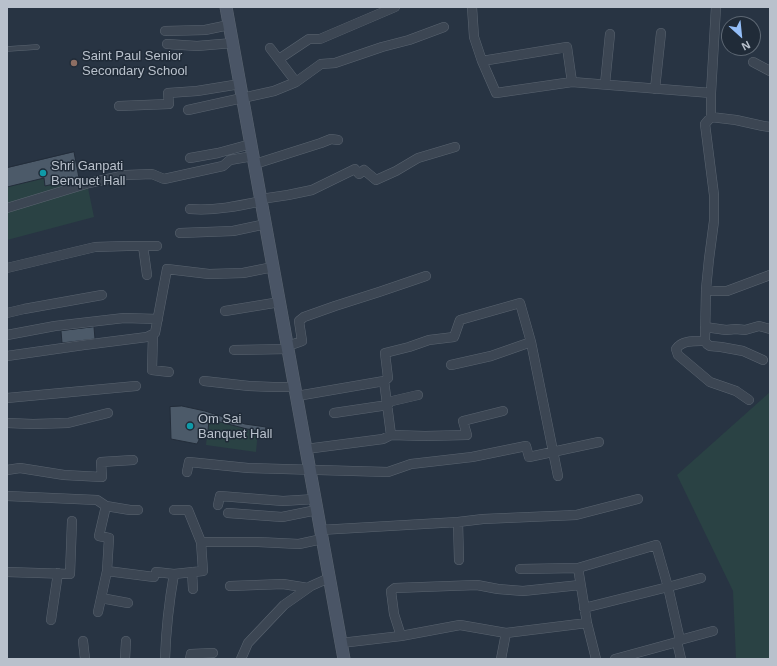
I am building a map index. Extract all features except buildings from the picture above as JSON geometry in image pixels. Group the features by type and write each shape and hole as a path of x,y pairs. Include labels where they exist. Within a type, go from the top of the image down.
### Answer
{"main road":[{"path":"226,7 344,659"}],"street":[{"path":"279,59 309,39 320,39 395,7"},
{"path":"472,7 474,37 482,61 496,93 572,82 711,93"},
{"path":"716,7 711,117 705,124 714,195 714,221 706,289 705,341 706,344 710,346 743,351 763,360"},
{"path":"165,31 204,30 230,25"},
{"path":"188,110 274,91 296,82 321,64 335,63 382,47 409,40 444,27"},
{"path":"655,89 661,33"},
{"path":"605,84 610,34"},
{"path":"167,44 197,46 233,43"},
{"path":"482,61 567,47 572,82"},
{"path":"270,48 296,82"},
{"path":"753,62 770,71"},
{"path":"119,106 169,104 168,93 197,92 240,84"},
{"path":"711,117 736,120 770,127"},
{"path":"7,208 89,184 126,175 152,174 164,179 223,166 230,160 254,160 321,143 331,139 338,140"},
{"path":"190,158 218,153 251,144"},
{"path":"190,209 204,210 231,207 288,196 312,190 354,169 359,174 364,170 376,180 396,171 418,158 455,148"},
{"path":"180,234 233,230 266,224"},
{"path":"143,246 147,275"},
{"path":"7,268 95,247 157,246"},
{"path":"169,372 152,370 153,334 155,332 158,319 167,269 209,274 243,273 273,267"},
{"path":"706,289 714,291 727,291 770,275"},
{"path":"234,350 288,347 302,341 299,321 304,317 426,276"},
{"path":"7,313 102,295"},
{"path":"225,311 280,302"},
{"path":"204,381 273,387 296,392 384,381 388,378 384,353 429,340 454,337 460,320 520,303 554,451 558,476"},
{"path":"7,335 56,326 124,318 158,319"},
{"path":"705,327 726,330 745,330 759,326 770,329"},
{"path":"7,356 147,337 153,334"},
{"path":"705,341 693,341 679,344 676,349 678,355 710,382 736,392 749,400"},
{"path":"451,365 491,356 530,342"},
{"path":"384,381 391,435"},
{"path":"7,398 136,386"},
{"path":"334,413 388,403 418,395"},
{"path":"306,449 383,439 391,435 467,436 463,421 503,410"},
{"path":"7,423 68,423 108,413"},
{"path":"187,472 189,462 248,468 388,472 411,464 470,458 526,446 529,457 599,442"},
{"path":"7,470 20,468 64,475 102,477 101,462 133,460"},
{"path":"7,496 97,500 106,506 138,510"},
{"path":"218,505 220,496 316,504"},
{"path":"201,542 298,544 321,535 483,519 576,515 638,499"},
{"path":"228,513 282,517 316,504"},
{"path":"98,612 107,572 108,538 99,536 106,506"},
{"path":"107,572 174,574 203,571 201,542 188,510 174,510"},
{"path":"7,572 70,574 72,522"},
{"path":"458,522 459,560"},
{"path":"520,570 578,568 656,545 668,587 679,641 681,659"},
{"path":"578,568 584,608 596,659"},
{"path":"192,572 193,589"},
{"path":"51,620 58,573"},
{"path":"165,659 166,628 174,574"},
{"path":"241,659 248,643 284,605 311,586 329,578"},
{"path":"584,608 701,578"},
{"path":"230,586 283,584 308,588"},
{"path":"401,636 394,614 391,591 395,588 477,585 498,589 523,591 580,585"},
{"path":"101,598 128,603"},
{"path":"341,643 401,636 460,626 506,633 587,623"},
{"path":"622,658 713,630"},
{"path":"501,659 506,633"},
{"path":"83,641 85,659"},
{"path":"125,659 126,641"},
{"path":"190,659 191,654 213,653"}],"lane":[{"path":"7,49 37,47"}],"green space":[{"path":"44,178 45,186 79,178 81,184 7,205 7,187"},
{"path":"88,188 94,217 7,240 7,212"},
{"path":"770,392 770,659 736,659 733,591 677,475"},
{"path":"209,419 258,431 256,452 206,445"}],"place":[{"name":"Saint Paul Senior Secondary School","path":"74,63"},
{"name":"Shri Ganpati Benquet Hall","path":"43,173"},
{"name":"Om Sai Banquet Hall","path":"190,426"}]}
